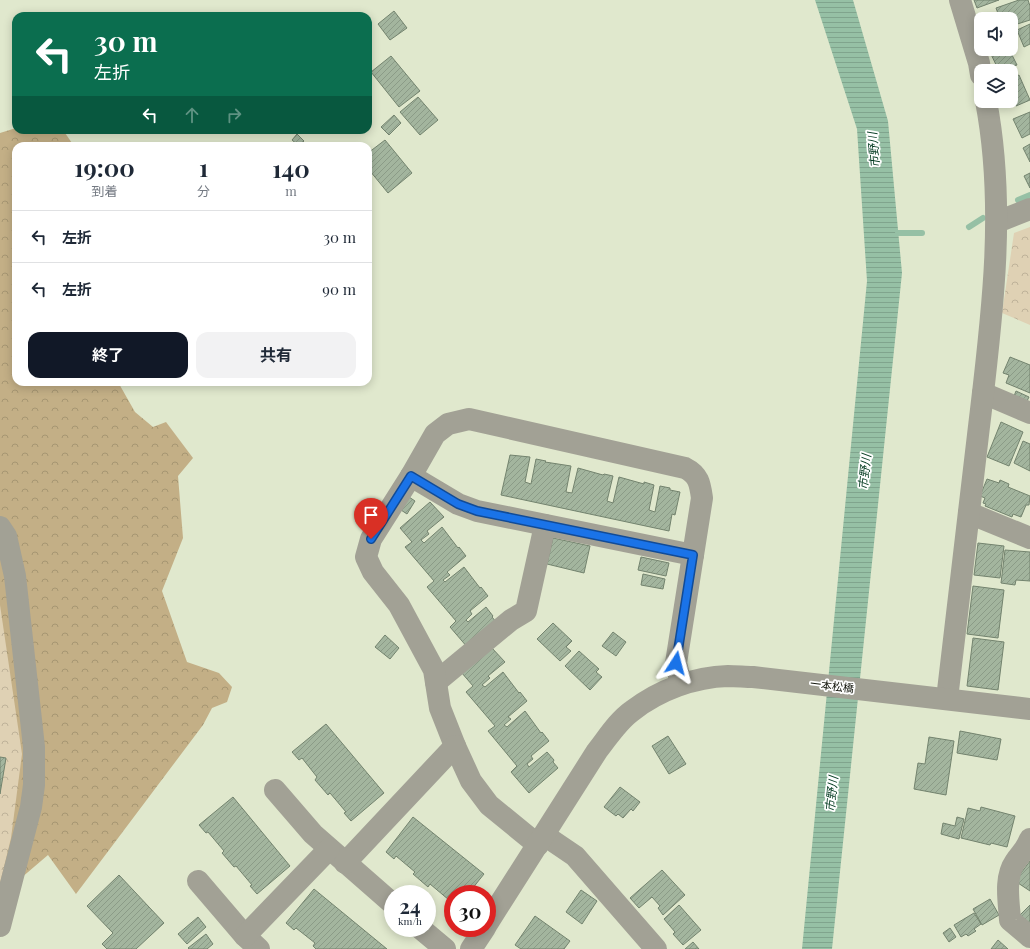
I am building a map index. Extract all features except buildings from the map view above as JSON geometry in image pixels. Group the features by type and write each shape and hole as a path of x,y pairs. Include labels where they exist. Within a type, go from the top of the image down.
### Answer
{"street":[{"path":"960,0 979,64"},
{"path":"947,699 991,317 997,222 991,128 987,108"},
{"path":"997,222 1030,209"},
{"path":"983,392 1030,413"},
{"path":"656,949 575,856 541,840 489,804 471,781 440,708 434,670 400,605 373,572 366,557 371,539 411,476 435,434 448,424 469,419 685,468 693,472 698,479 702,498 676,663 681,684"},
{"path":"411,476 458,504 477,511 693,555"},
{"path":"969,513 1030,538"},
{"path":"436,682 511,620 526,611 545,525"},
{"path":"0,527 6,536 15,576 34,747 34,785 31,807 0,926"},
{"name":"一本松橋","path":"496,910 597,751 612,732 631,712 651,699 681,684 704,678 728,676 764,678 1030,709"},
{"path":"345,863 455,746"},
{"path":"275,790 313,834 384,896"},
{"path":"1030,839 1026,849 1014,862 1010,873 1008,892 1010,920 1030,938"},
{"path":"198,881 252,943 329,849"},
{"path":"431,937 445,949"},
{"path":"471,949 479,937"}],"green space":[{"path":"12,129 12,134 66,134 71,142 12,142 12,386 120,386 135,412 153,427 166,422 193,458 178,476 183,538 162,591 187,662 219,673 232,687 227,702 212,708 203,725 76,894 48,855 0,896 0,133"},
{"path":"1030,227 1030,325 1002,313 1014,233"},
{"path":"0,605 22,754 11,838 0,883"}],"water":[{"name":"市野川","path":"815,0 853,0 888,121 902,273 832,949 802,949 867,281 857,129"}],"waterway":[{"path":"1018,200 1030,195"},
{"path":"969,227 983,218"},
{"path":"898,233 922,233"}],"route":[{"path":"371,539 411,476 458,504 477,511 693,555 676,663"}]}
